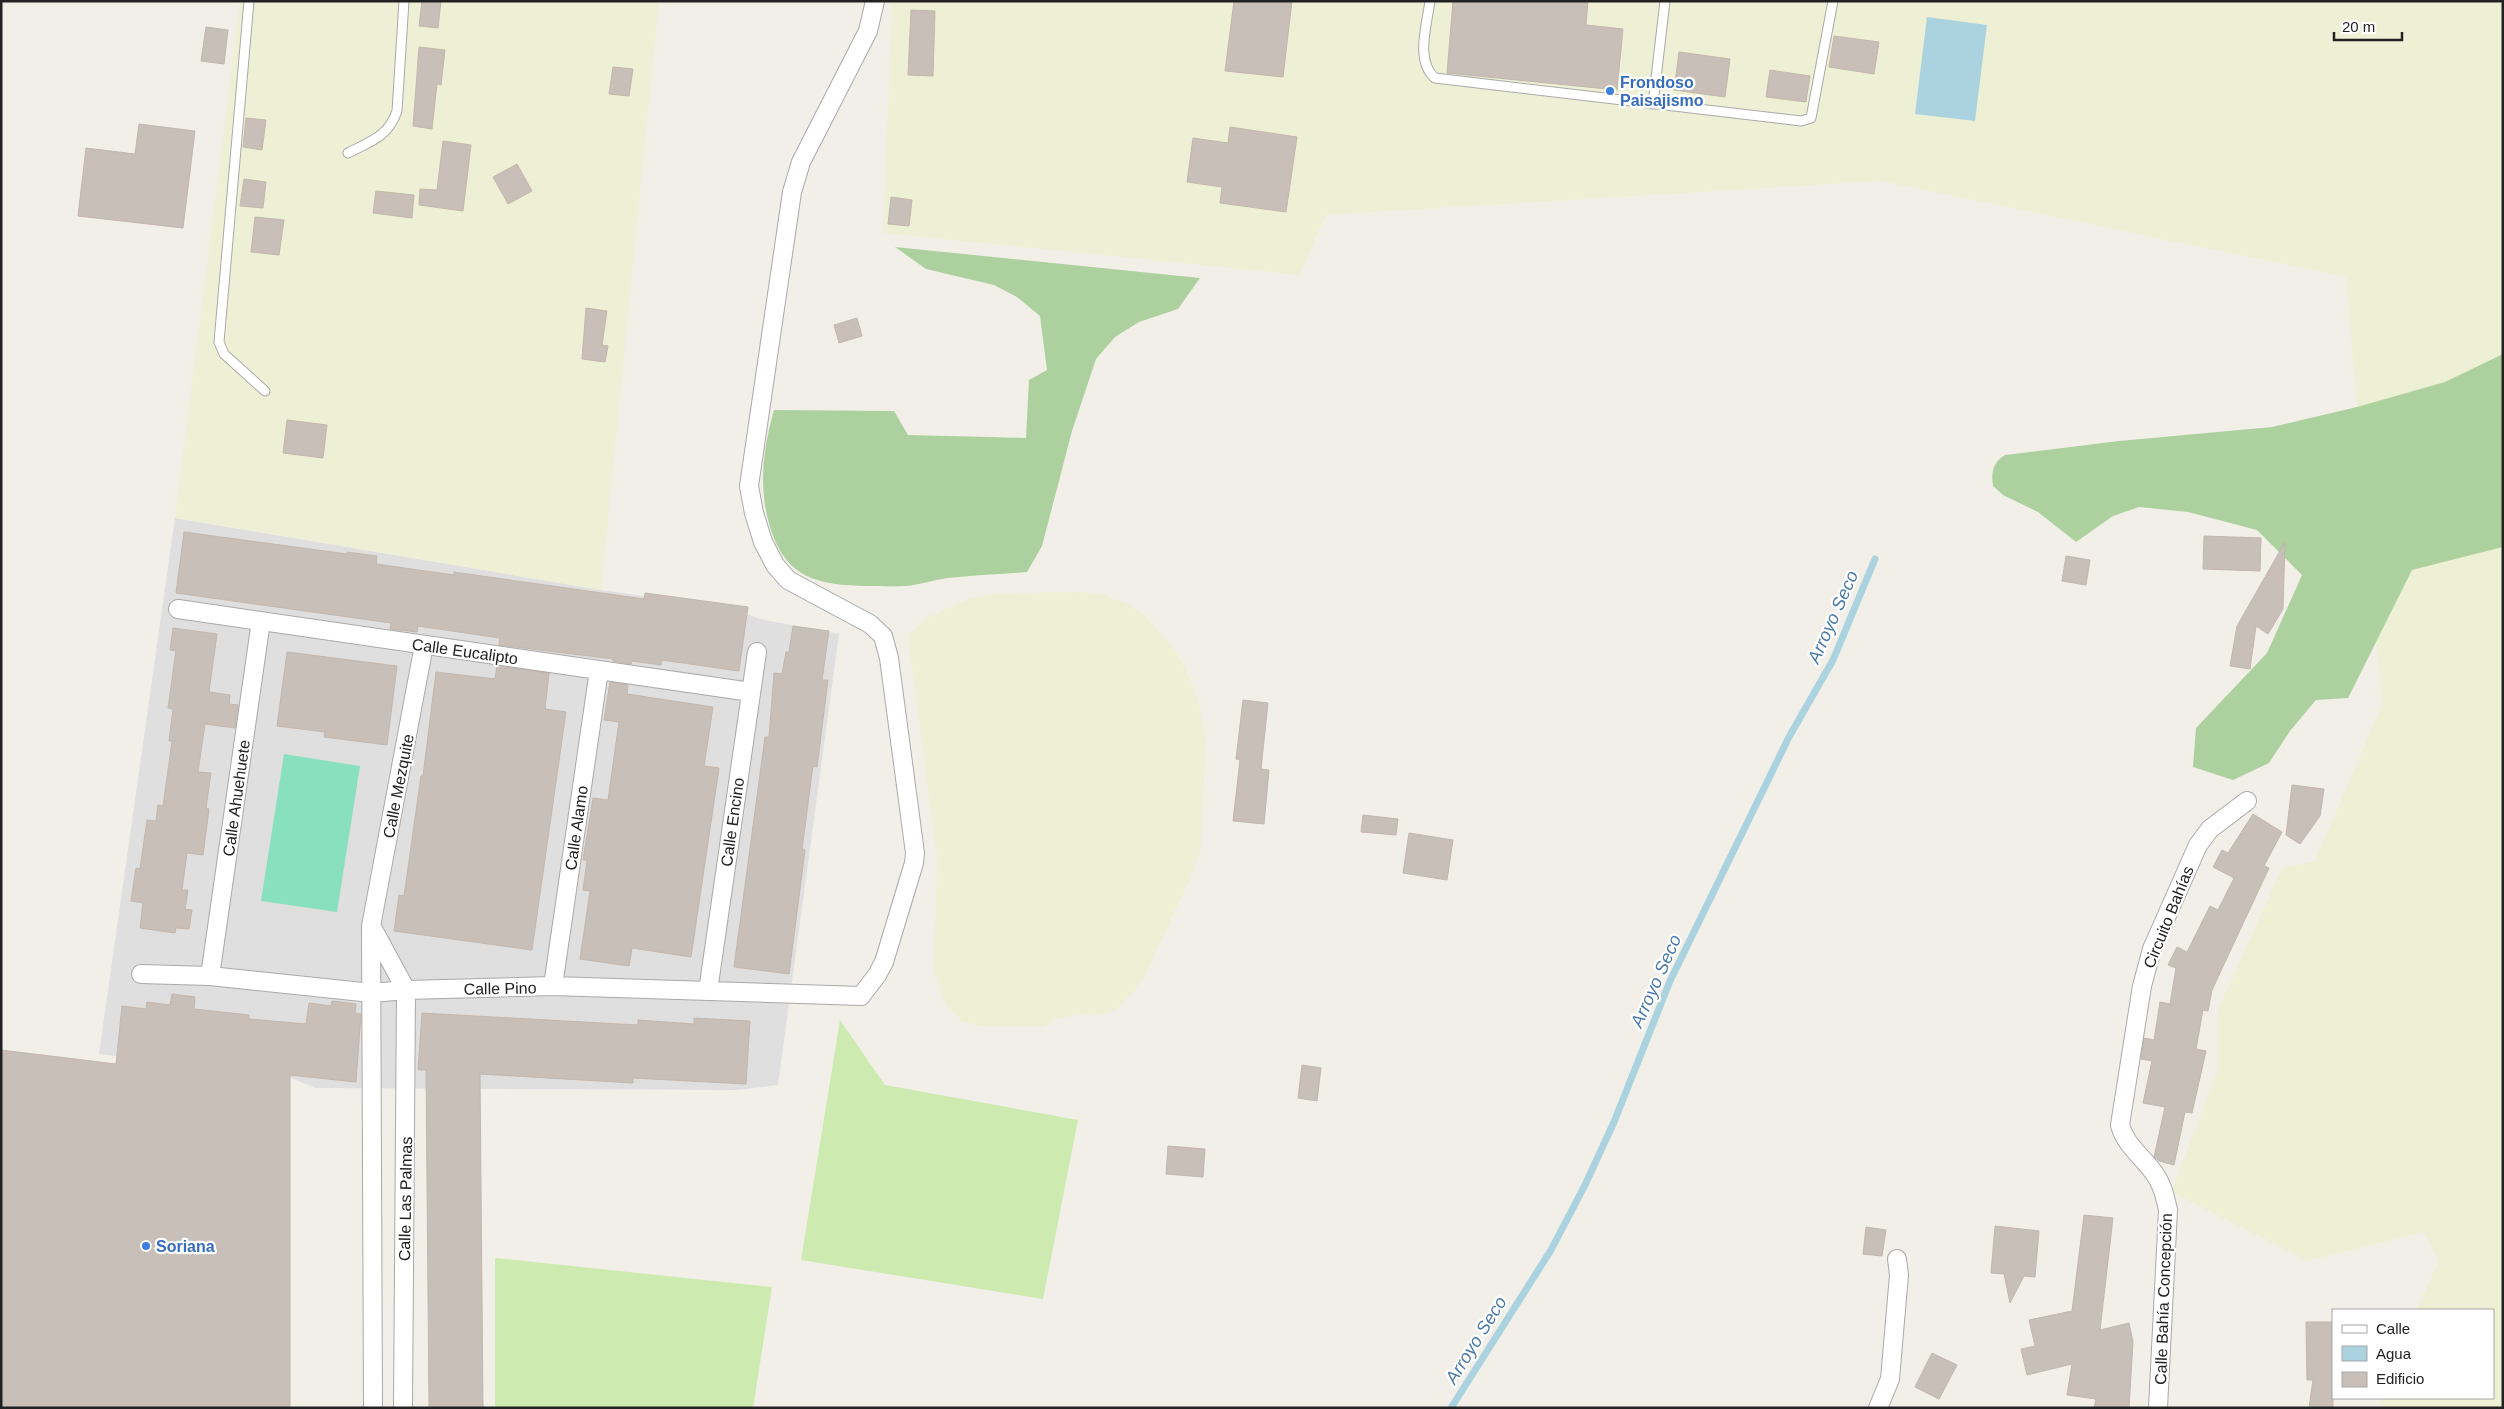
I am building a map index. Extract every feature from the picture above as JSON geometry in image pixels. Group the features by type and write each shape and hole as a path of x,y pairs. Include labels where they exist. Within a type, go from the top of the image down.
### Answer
{"street":[{"name":"Calle Pino","path":"141,974 210,976 372,993 406,990 553,986 861,996 877,975 884,962 915,853 889,658 884,636 870,624 788,580 775,565 763,542 754,513 749,486 792,192 801,162 868,31 875,1"},
{"name":"Calle Eucalipto","path":"178,609 751,692"},
{"name":"Calle Ahuehuete","path":"210,976 261,621"},
{"name":"Calle Mezquite","path":"372,993 371,926 424,645"},
{"name":"Calle Encino","path":"708,991 757,652"},
{"name":"Calle Alamo","path":"553,986 599,670"},
{"name":"Circuito Bahías","path":"2128,1143 2120,1125 2142,986 2152,949 2198,845 2210,828 2247,801"},
{"path":"371,926 406,990"},
{"name":"Calle Las Palmas","path":"403,1408 406,990"},
{"name":"Calle Las Palmas","path":"372,993 373,1408"},
{"name":"Calle Bahía Concepción","path":"2128,1143 2154,1173 2164,1190 2168,1210 2158,1408"},
{"path":"1878,1408 1890,1379 1899,1275 1896,1259"}],"lane":[{"path":"249,1 219,342 224,354 265,391"},
{"path":"348,153 386,133 394,122 397,111 404,1"},
{"path":"1430,1 1424,56 1426,71 1434,78 1801,121 1811,118 1833,1"},
{"path":"1653,104 1665,1"}],"shaded area":[{"path":"175,518 601,590 732,609 760,619 839,634 778,1085 738,1090 316,1088 288,1077 99,1054"}],"green space":[{"path":"240,1 659,1 601,590 175,518"},
{"path":"892,1 2503,1 2503,1408 2384,1408 2378,1399 2494,1399 2494,1309 2416,1309 2439,1262 2424,1232 2308,1261 2171,1192 2217,1072 2218,1010 2282,868 2315,861 2382,705 2346,277 1881,181 1326,215 1300,275 883,233"},
{"path":"895,247 1200,278 1178,309 1139,322 1115,337 1096,359 1072,431 1042,546 1027,572 947,578 906,586 834,584 806,576 795,568 785,558 770,527 764,497 763,468 774,410 894,411 908,435 1026,438 1029,380 1047,370 1040,316 1017,297 994,285 926,269"},
{"path":"2503,354 2503,547 2412,570 2348,698 2316,700 2290,731 2269,763 2233,780 2193,767 2196,728 2267,653 2302,575 2257,530 2188,512 2139,507 2113,516 2076,542 2038,512 2003,495 1993,486 1992,476 1995,464 2005,455 2119,441 2272,427 2357,407 2445,382"},
{"path":"1079,592 1102,594 1126,603 1144,615 1174,648 1188,674 1198,701 1206,738 1201,848 1190,879 1145,975 1135,990 1114,1011 1097,1016 1079,1015 1055,1019 1044,1027 981,1026 963,1022 946,1005 934,970 937,858 908,635 930,616 972,598 998,593"},
{"path":"284,754 360,766 337,912 261,901"},
{"path":"840,1020 885,1085 1078,1120 1043,1299 801,1260"},
{"path":"495,1258 772,1287 753,1408 495,1408"}],"water":[{"path":"1927,17 1987,25 1975,121 1915,114"}],"building":[{"path":"422,1 441,1 438,28 419,26"},
{"path":"1234,1 1292,1 1283,77 1225,71"},
{"path":"1453,1 1588,1 1586,25 1623,29 1617,90 1447,73"},
{"path":"911,10 935,11 933,76 908,75"},
{"path":"206,27 228,30 224,64 201,61"},
{"path":"1834,36 1879,42 1874,74 1829,67"},
{"path":"419,47 445,50 441,85 437,84 432,129 413,126"},
{"path":"1679,52 1730,59 1725,97 1674,90"},
{"path":"613,67 633,69 629,96 609,94"},
{"path":"1770,70 1810,76 1806,102 1766,97"},
{"path":"246,118 266,120 262,150 243,147"},
{"path":"139,124 195,131 183,228 78,216 86,148 135,154"},
{"path":"1230,127 1297,137 1286,212 1220,203 1222,187 1187,182 1193,138 1228,143"},
{"path":"443,141 471,145 463,211 419,205 420,189 437,190"},
{"path":"517,164 532,191 508,204 493,177"},
{"path":"244,179 266,182 263,208 240,206"},
{"path":"376,191 414,195 412,218 373,213"},
{"path":"891,197 912,200 909,226 888,224"},
{"path":"255,217 284,220 279,255 251,252"},
{"path":"586,308 607,311 602,345 608,346 605,362 582,359"},
{"path":"857,318 862,336 839,343 834,325"},
{"path":"287,420 327,425 323,458 283,453"},
{"path":"184,532 347,554 347,552 377,556 376,564 454,575 454,572 644,599 645,593 748,607 739,671 662,660 661,665 632,661 631,664 613,661 613,659 499,645 500,638 418,626 417,632 390,629 391,623 176,593"},
{"path":"2204,536 2261,538 2260,571 2203,569"},
{"path":"2285,542 2283,609 2268,634 2256,626 2250,669 2230,666 2237,626"},
{"path":"2066,556 2090,560 2086,585 2062,581"},
{"path":"793,626 829,631 822,680 828,680 817,767 813,766 802,849 805,850 789,974 734,967 765,737 769,737 774,673 782,674 786,652 789,652"},
{"path":"173,628 217,634 209,692 230,695 229,704 238,705 235,728 205,724 198,772 211,773 206,808 209,809 203,855 187,853 182,890 188,890 185,909 192,910 189,929 176,928 175,933 140,928 143,903 131,901 136,868 140,869 147,820 156,821 158,805 163,806 172,741 169,741 173,709 168,708 176,651 170,650"},
{"path":"287,652 397,666 387,745 324,737 325,732 277,726"},
{"path":"497,666 549,673 545,709 566,712 532,950 394,931 399,895 404,896 421,776 423,776 436,672 495,679"},
{"path":"610,682 628,685 627,694 713,707 704,766 719,768 691,957 632,948 629,966 580,959 590,891 583,890 587,860 583,860 593,798 608,800 619,722 604,720"},
{"path":"1243,700 1268,703 1261,769 1269,770 1264,824 1233,821 1240,760 1236,759"},
{"path":"2292,785 2324,789 2320,816 2300,844 2286,835"},
{"path":"2253,814 2282,832 2264,866 2269,868 2212,990 2208,1011 2203,1010 2196,1049 2206,1051 2192,1113 2185,1112 2174,1165 2159,1161 2154,1157 2165,1107 2143,1103 2152,1061 2141,1059 2144,1038 2154,1040 2160,1002 2170,1004 2176,968 2168,965 2177,947 2187,952 2210,906 2218,910 2234,878 2213,867 2222,850 2228,853"},
{"path":"1363,815 1398,819 1396,835 1361,832"},
{"path":"1409,833 1453,840 1447,880 1403,873"},
{"name":"Soriana","path":"172,994 195,997 194,1009 249,1015 249,1019 306,1024 309,1003 331,1006 332,1001 356,1004 355,1013 361,1014 356,1082 290,1075 290,1408 1,1408 1,1050 116,1064 122,1006 146,1009 147,1002 170,1005"},
{"path":"422,1013 638,1025 638,1020 694,1024 694,1018 750,1021 746,1084 633,1078 633,1083 480,1074 483,1408 429,1408 426,1070 418,1070"},
{"path":"1302,1065 1321,1068 1317,1101 1298,1098"},
{"path":"1168,1146 1205,1149 1203,1177 1166,1174"},
{"path":"2084,1215 2113,1218 2100,1330 2129,1323 2133,1342 2129,1408 2094,1408 2096,1399 2067,1395 2072,1364 2027,1375 2021,1349 2035,1346 2029,1320 2072,1311"},
{"path":"1995,1226 2039,1231 2035,1277 2024,1276 2010,1303 2004,1274 1991,1273"},
{"path":"1866,1227 1886,1230 1882,1256 1863,1254"},
{"path":"2306,1322 2332,1322 2333,1408 2309,1408 2313,1380 2307,1380"},
{"path":"1932,1353 1957,1365 1939,1399 1915,1387"}],"waterway":[{"name":"Arroyo Seco","path":"1451,1408 1551,1250 1585,1185 1614,1122 1670,981 1789,737 1833,660 1875,559"}],"place":[{"name":"Frondoso Paisajismo","path":"1610,91"},
{"name":"Soriana","path":"146,1246"}]}
